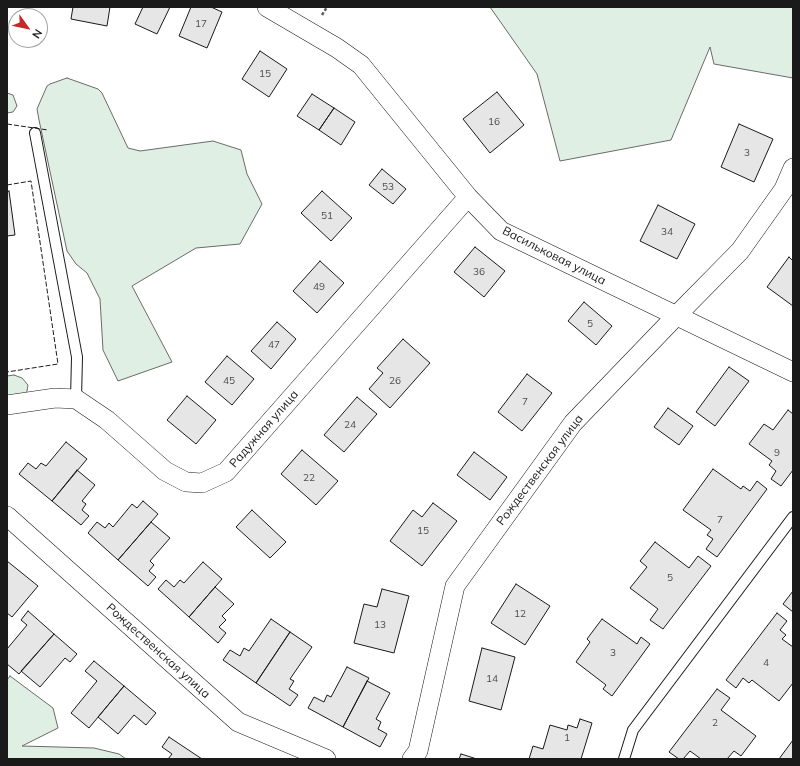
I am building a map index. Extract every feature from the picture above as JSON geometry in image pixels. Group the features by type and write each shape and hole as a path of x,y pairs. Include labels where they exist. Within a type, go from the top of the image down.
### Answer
{"street":[{"name":"Васильковая улица","path":"267,7 337,48 361,65 468,197 501,231 793,372"},
{"name":"Рождественская улица","path":"412,759 418,751 455,586 573,423 740,252 784,189 793,168"},
{"name":"Радужная улица","path":"76,399 107,420 165,471 186,482 202,483 226,472 468,197"},
{"path":"7,405 55,398 76,399"},
{"name":"Рождественская улица","path":"7,516 238,722 326,759"}],"lane":[{"path":"35,132 77,357 76,399"},
{"path":"624,759 633,730 793,518"}],"green space":[{"path":"490,7 793,7 793,78 714,64 710,47 671,140 560,161 537,74"},
{"path":"67,78 98,89 102,93 128,148 140,151 213,141 241,150 247,174 262,204 240,244 196,248 132,286 172,362 118,381 103,350 100,299 87,273 76,264 67,251 37,109 47,86"},
{"path":"7,93 13,95 17,106 13,112 7,113"},
{"path":"14,375 22,378 28,385 27,391 23,397 7,400 7,376"},
{"path":"10,676 53,708 58,728 22,746 94,748 119,754 126,759 7,759 7,680"}],"building":[{"path":"73,7 110,7 107,26 71,19"},
{"path":"143,7 170,7 157,34 135,24"},
{"path":"191,7 211,7 222,12 207,48 179,36"},
{"path":"260,51 287,69 269,97 242,79"},
{"path":"497,92 524,125 490,153 463,119"},
{"path":"312,94 334,108 319,130 297,116"},
{"path":"334,108 355,122 341,145 319,130"},
{"path":"739,124 773,139 754,182 721,167"},
{"path":"382,169 406,189 393,204 369,185"},
{"path":"9,191 15,235 7,236 7,192"},
{"path":"322,191 352,218 331,241 301,213"},
{"path":"658,205 695,224 677,259 640,241"},
{"path":"475,247 505,271 484,297 454,272"},
{"path":"789,257 793,261 793,306 767,287"},
{"path":"320,261 344,283 317,313 293,291"},
{"path":"584,302 612,326 596,345 568,321"},
{"path":"277,322 296,339 271,369 251,351"},
{"path":"403,339 430,363 390,408 369,389 383,373 377,368"},
{"path":"227,356 254,379 232,405 205,382"},
{"path":"729,367 749,381 715,426 696,412"},
{"path":"527,374 552,393 522,431 498,412"},
{"path":"187,396 216,420 196,444 167,420"},
{"path":"357,397 377,414 344,452 324,435"},
{"path":"668,408 693,426 679,445 654,427"},
{"path":"788,410 793,414 793,470 781,486 771,479 776,471 769,465 772,461 749,444 764,424 773,430"},
{"path":"66,442 87,459 52,501 19,474 28,463 36,469 41,463 46,466"},
{"path":"302,450 338,481 316,505 281,474"},
{"path":"474,452 507,477 490,500 457,475"},
{"path":"713,469 741,489 743,486 750,491 757,481 767,489 717,557 706,549 713,539 707,535 711,530 683,510"},
{"path":"77,470 95,485 82,501 86,504 82,510 89,516 81,525 52,501"},
{"path":"143,501 158,514 118,560 88,533 97,522 105,528 109,523 113,527 132,504 137,508"},
{"path":"433,503 457,521 422,566 390,541 413,510 422,517"},
{"path":"252,510 286,542 270,558 236,527"},
{"path":"151,522 170,538 150,561 154,565 149,571 156,577 148,586 118,560"},
{"path":"655,542 689,568 698,556 711,566 663,629 650,620 658,609 630,588 647,567 640,561"},
{"path":"7,561 38,586 12,617 7,613"},
{"path":"203,562 222,579 189,617 158,589 166,580 174,587 180,580 184,583"},
{"path":"516,584 550,606 525,645 491,623"},
{"path":"215,587 234,604 222,616 226,620 219,627 226,633 218,643 189,617"},
{"path":"382,589 409,596 394,653 354,643 364,604 377,607"},
{"path":"793,591 793,612 783,604"},
{"path":"28,611 54,634 19,674 7,664 7,649 27,625 21,620"},
{"path":"777,613 787,621 780,630 786,635 782,639 793,647 793,683 779,701 752,680 749,683 743,678 736,688 726,680"},
{"path":"271,619 290,632 256,683 223,660 230,650 240,656 244,648 249,651"},
{"path":"602,619 637,644 641,637 650,644 612,696 603,689 606,685 576,662 590,642 587,639"},
{"path":"290,632 312,647 290,679 294,681 289,689 298,695 290,706 256,683"},
{"path":"54,634 77,654 70,662 65,658 40,687 21,671"},
{"path":"482,648 515,657 501,710 469,701"},
{"path":"94,661 124,686 89,728 71,713 97,681 85,671"},
{"path":"347,667 369,678 343,727 308,708 314,697 324,702 327,695 331,697"},
{"path":"367,681 390,693 376,719 381,722 378,729 387,734 380,747 343,727"},
{"path":"124,686 156,713 146,725 134,715 118,734 98,717"},
{"path":"717,689 730,698 721,710 756,736 741,756 734,751 727,759 701,759 690,751 683,759 679,759 669,752"},
{"path":"580,719 592,723 581,759 529,759 533,746 543,749 550,725 567,730 568,725 577,728"},
{"path":"169,737 202,759 168,759 172,754 162,747"},
{"path":"793,740 793,759 779,759"},
{"path":"461,754 477,759 459,759"}],"fence":[{"path":"7,124 48,130"},
{"path":"7,185 31,181 58,364 7,372"}]}
